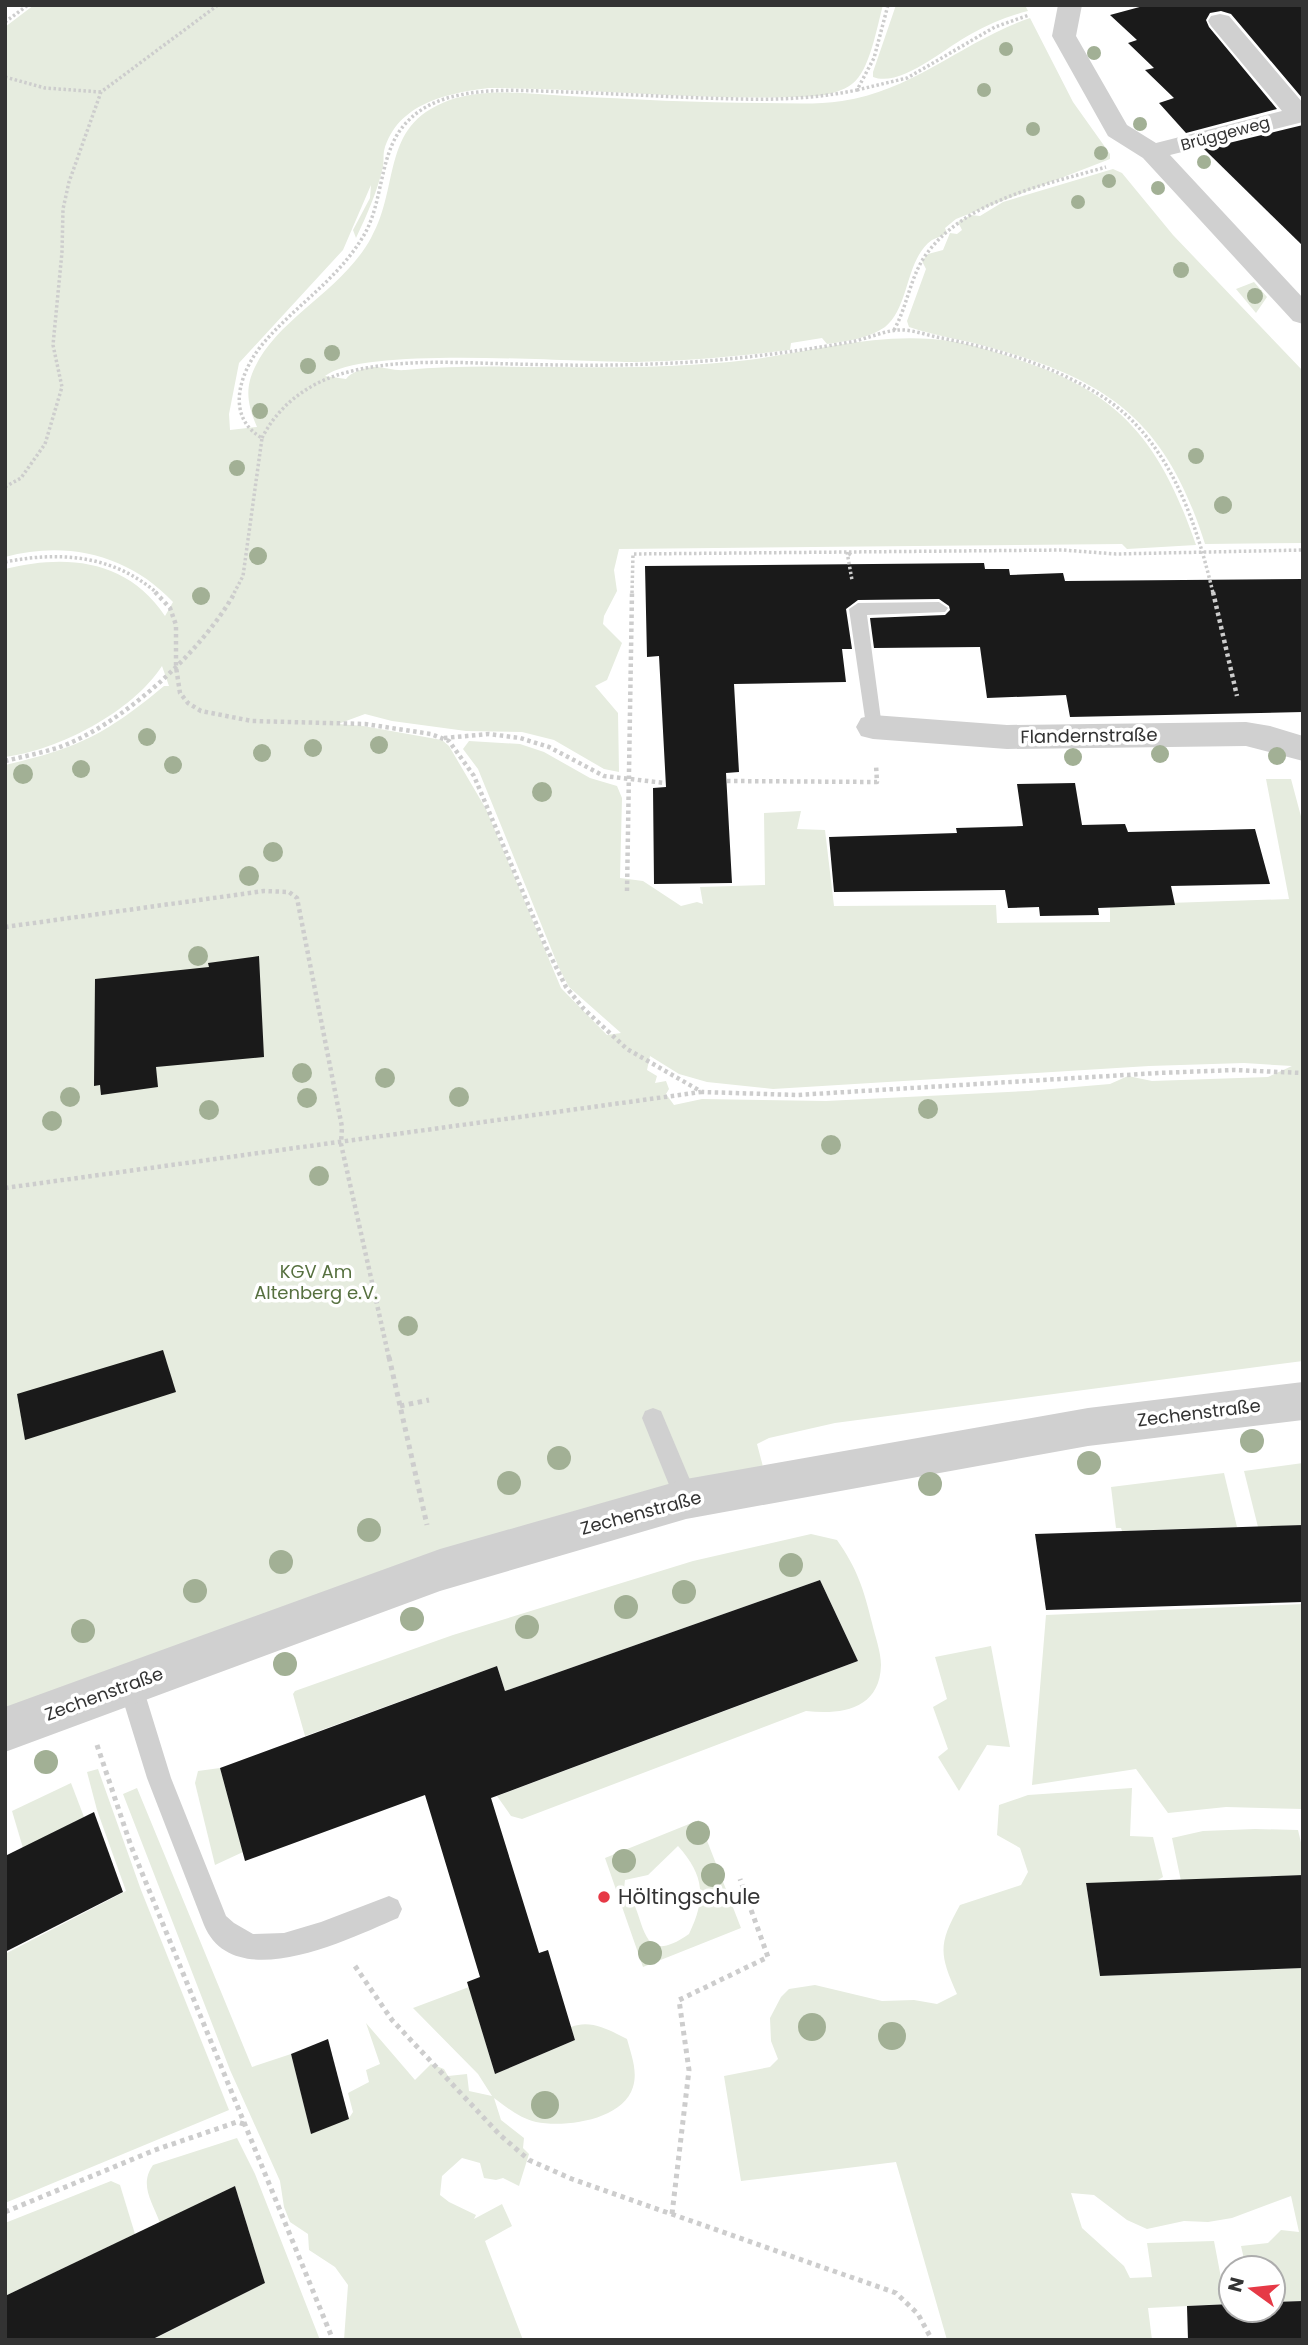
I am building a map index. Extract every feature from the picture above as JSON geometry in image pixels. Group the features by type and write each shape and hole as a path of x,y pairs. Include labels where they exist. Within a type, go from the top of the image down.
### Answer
{"street":[{"path":"1069,5 1064,36 1117,130 1152,152 1175,175 1252,271 1300,320"},
{"name":"Brüggeweg","path":"1152,152 1301,114 1220,21"},
{"name":"Flandernstraße","path":"873,727 1007,737 1246,734 1303,748"},
{"name":"Zechenstraße","path":"5,1730 439,1570 687,1499 1088,1427 1303,1401"}],"lane":[{"path":"873,727 858,609 939,608"},
{"path":"653,1418 687,1499"},
{"path":"130,1685 159,1779 217,1925 226,1935 256,1948 294,1944 389,1909"}],"path":[{"path":"5,22 27,5"},
{"path":"5,487 21,478 45,444 62,387 53,345 62,252 63,209 69,182 101,92 218,5"},
{"path":"857,90 874,58 888,5"},
{"path":"262,439 246,426 239,408 239,395 248,366 266,339 334,277 358,245 376,214 393,143 406,122 428,105 468,93 501,91 804,100 907,78 995,27 1030,15"},
{"path":"5,77 45,88 101,92"},
{"path":"894,330 925,256 950,229 970,216 1017,196 1152,152"},
{"path":"5,761 59,747 85,736 123,713 175,667 225,610 243,576 262,439 274,417 305,390 327,378 369,368 435,363 608,365 698,362 794,351 873,338 894,330 978,346 1049,369 1095,392 1120,409 1145,432 1174,480 1192,519 1246,734"},
{"path":"5,562 45,555 84,556 141,580 172,609 177,628 177,685 182,697 200,711 216,715 362,724 443,738 459,734 527,740 560,752 591,771 610,778 665,783"},
{"path":"727,781 877,782 873,727"},
{"path":"443,738 474,776 545,947 565,987 584,1009 627,1049 702,1092"},
{"path":"5,927 264,891 293,894 298,898 342,1127 341,1144 439,1570"},
{"path":"5,1188 341,1144 702,1092 797,1096 1170,1073 1243,1070 1303,1073"},
{"path":"400,1406 429,1400"},
{"path":"82,1702 131,1846 333,2340"},
{"path":"672,2214 689,2070 679,2000 768,1956 740,1879"},
{"path":"330,1931 392,2020 517,2150 546,2169 896,2293 917,2313 930,2331 932,2340"},
{"path":"5,2212 155,2150 237,2122 245,2124"}],"green space":[{"name":"KGV Am Altenberg e.V.","path":"34,5 883,5 864,69 852,84 826,95 735,97 489,88 441,97 412,111 391,135 384,151 378,185 356,238 353,230 370,198 371,185 343,250 239,363 229,414 230,430 257,427 248,397 249,383 255,367 279,333 359,257 380,217 403,138 414,122 431,109 456,98 497,92 714,102 803,104 842,101 893,87 983,39 1030,18 1073,102 1110,154 1110,159 956,219 945,228 947,233 923,248 899,308 885,327 878,331 842,342 827,344 822,338 791,343 790,350 713,358 636,362 425,358 347,367 325,376 346,379 358,371 374,367 401,370 462,367 677,366 748,360 886,339 932,339 959,343 1013,358 1071,381 1121,415 1157,459 1171,484 1196,545 1127,549 1122,544 619,549 614,570 617,591 604,616 603,624 622,643 607,680 595,686 618,713 619,772 604,769 554,740 522,732 466,731 392,721 365,714 338,724 442,740 449,746 486,809 561,988 607,1035 621,1033 569,987 559,968 478,769 463,749 469,741 520,744 544,752 590,778 617,786 622,798 620,878 643,881 681,906 697,902 703,904 700,887 765,885 764,813 801,811 797,829 825,830 834,906 996,905 997,923 1110,922 1110,905 1289,899 1266,779 1291,779 1303,824 1303,1361 835,1423 769,1438 757,1444 766,1478 5,1730 5,765 53,752 90,737 108,728 164,686 169,686 162,666 132,699 92,726 48,746 5,757 5,569 50,562 94,566 133,582 165,616 173,602 137,573 96,556 51,550 5,557 5,27","holes":["650,1056 679,1074 707,1082 773,1089 1149,1066 1244,1063 1292,1066 1268,1077 1152,1081 1128,1076 1110,1084 1028,1091 826,1101 702,1099 674,1105 666,1094 669,1089 666,1081 655,1083 657,1076 647,1070"]},
{"path":"896,5 1025,5 1028,11 978,30 910,72 884,79 873,77"},
{"path":"1113,169 1122,173 1173,235 1303,371 1303,543 1205,544 1190,502 1173,467 1153,438 1129,413 1102,393 1071,376 1034,361 909,327 907,321 926,269 922,261 928,254 943,250 950,233 957,234 962,230 958,222 971,215 980,216 1003,202"},
{"path":"1254,282 1267,297 1256,313 1236,289"},
{"path":"1303,1463 1303,1525 1258,1527 1244,1471"},
{"path":"1224,1473 1237,1527 1122,1531 1121,1528 1116,1528 1111,1487"},
{"path":"811,1534 837,1540 844,1550 863,1590 878,1644 881,1665 879,1680 874,1692 856,1706 832,1712 806,1711 522,1819 511,1816 497,1796 858,1661 820,1580 505,1691 497,1666 305,1736 293,1694 295,1691 453,1635 693,1561"},
{"path":"1303,1604 1303,1809 1226,1807 1168,1813 1136,1769 1032,1785 1046,1615"},
{"path":"991,1646 1010,1747 987,1745 959,1791 938,1757 948,1749 933,1707 947,1699 935,1657"},
{"path":"220,1768 243,1852 215,1865 195,1783 198,1771"},
{"path":"98,1769 141,1890 229,2110 5,2203 5,1954 126,1891 97,1810 87,1772"},
{"path":"71,1783 84,1817 23,1848 12,1811"},
{"path":"137,1788 252,2067 291,2054 311,2133 349,2118 353,2112 348,2093 369,2082 366,2070 380,2064 366,2023 415,2080 431,2064 444,2069 448,2076 467,2074 469,2091 492,2096 478,2074 413,2008 469,1987 495,2074 575,2040 571,2027 578,2025 600,2027 627,2039 634,2069 633,2087 618,2107 606,2114 577,2122 548,2124 519,2115 494,2098 501,2120 524,2138 523,2148 529,2154 519,2186 503,2178 484,2178 480,2163 462,2158 442,2176 440,2195 476,2215 474,2219 502,2204 512,2226 485,2241 523,2340 344,2340 348,2285 335,2267 309,2250 308,2234 290,2222 284,2207 280,2181 230,2070 123,1794"},
{"path":"1132,1788 1130,1836 1153,1837 1163,1877 1156,1881 1086,1884 1100,1976 1303,1968 1303,2301 1287,2302 1287,2254 1243,2254 1241,2246 1268,2243 1281,2230 1299,2232 1291,2196 1232,2218 1208,2222 1184,2221 1147,2229 1127,2220 1094,2195 1071,2193 1082,2228 1124,2266 1130,2278 1152,2277 1147,2243 1214,2241 1217,2257 1217,2304 1148,2308 1152,2340 947,2340 896,2162 741,2181 724,2076 770,2067 778,2059 771,2041 770,2018 781,1997 789,1989 815,1985 882,2001 914,2000 937,2004 957,1994 944,1959 948,1930 960,1905 1021,1885 1028,1872 1020,1848 997,1835 999,1805 1028,1795"},
{"path":"699,1820 741,1928 643,1967 605,1858","holes":["678,1846 694,1867 700,1888 695,1921 689,1934 672,1944 659,1946 651,1942 645,1934 637,1911 624,1889 625,1880 648,1875"]},
{"path":"1298,1830 1303,1851 1303,1875 1181,1881 1172,1838 1203,1831"},
{"path":"237,2138 255,2174 320,2340 152,2340 265,2283 235,2186 160,2223 148,2193 147,2179 153,2165"},
{"path":"111,2181 120,2185 135,2234 5,2296 5,2223"}],"building":[{"path":"1147,5 1303,5 1303,99 1231,14 1221,11 1210,13 1206,20 1209,27 1277,109 1186,133 1159,103 1174,98 1145,70 1154,68 1128,43 1137,40 1110,15"},
{"path":"1303,125 1303,246 1204,149"},
{"path":"984,563 985,569 1009,569 1010,575 1063,573 1065,581 1303,579 1303,712 1070,717 1066,695 987,698 980,647 874,648 870,618 945,615 950,610 949,606 939,599 858,600 846,609 852,649 842,649 846,682 734,684 739,772 726,773 732,883 654,884 653,788 666,787 659,656 647,657 645,566"},
{"path":"1075,783 1082,825 1125,824 1128,832 1255,829 1270,884 1171,886 1175,905 1098,908 1099,915 1040,916 1039,907 1008,908 1005,890 834,892 829,837 957,833 956,828 1023,826 1017,784"},
{"path":"259,956 264,1057 156,1067 158,1087 101,1095 100,1085 94,1086 95,979 209,967 208,963"},
{"path":"163,1350 176,1392 25,1440 17,1394"},
{"path":"1303,1525 1303,1602 1046,1610 1035,1534"},
{"path":"820,1580 858,1661 491,1798 539,1953 548,1950 575,2040 495,2074 467,1982 480,1977 425,1795 245,1861 220,1768 497,1666 505,1691"},
{"path":"94,1812 123,1892 5,1952 5,1856"},
{"path":"1303,1875 1303,1968 1100,1976 1086,1883"},
{"path":"328,2039 349,2119 311,2134 291,2054"},
{"path":"235,2186 265,2283 151,2340 5,2340 5,2296"},
{"path":"1303,2301 1303,2340 1188,2340 1187,2306 1217,2305 1217,2324 1287,2324 1287,2302"}],"place":[{"name":"Höltingschule","path":"604,1897"}]}
